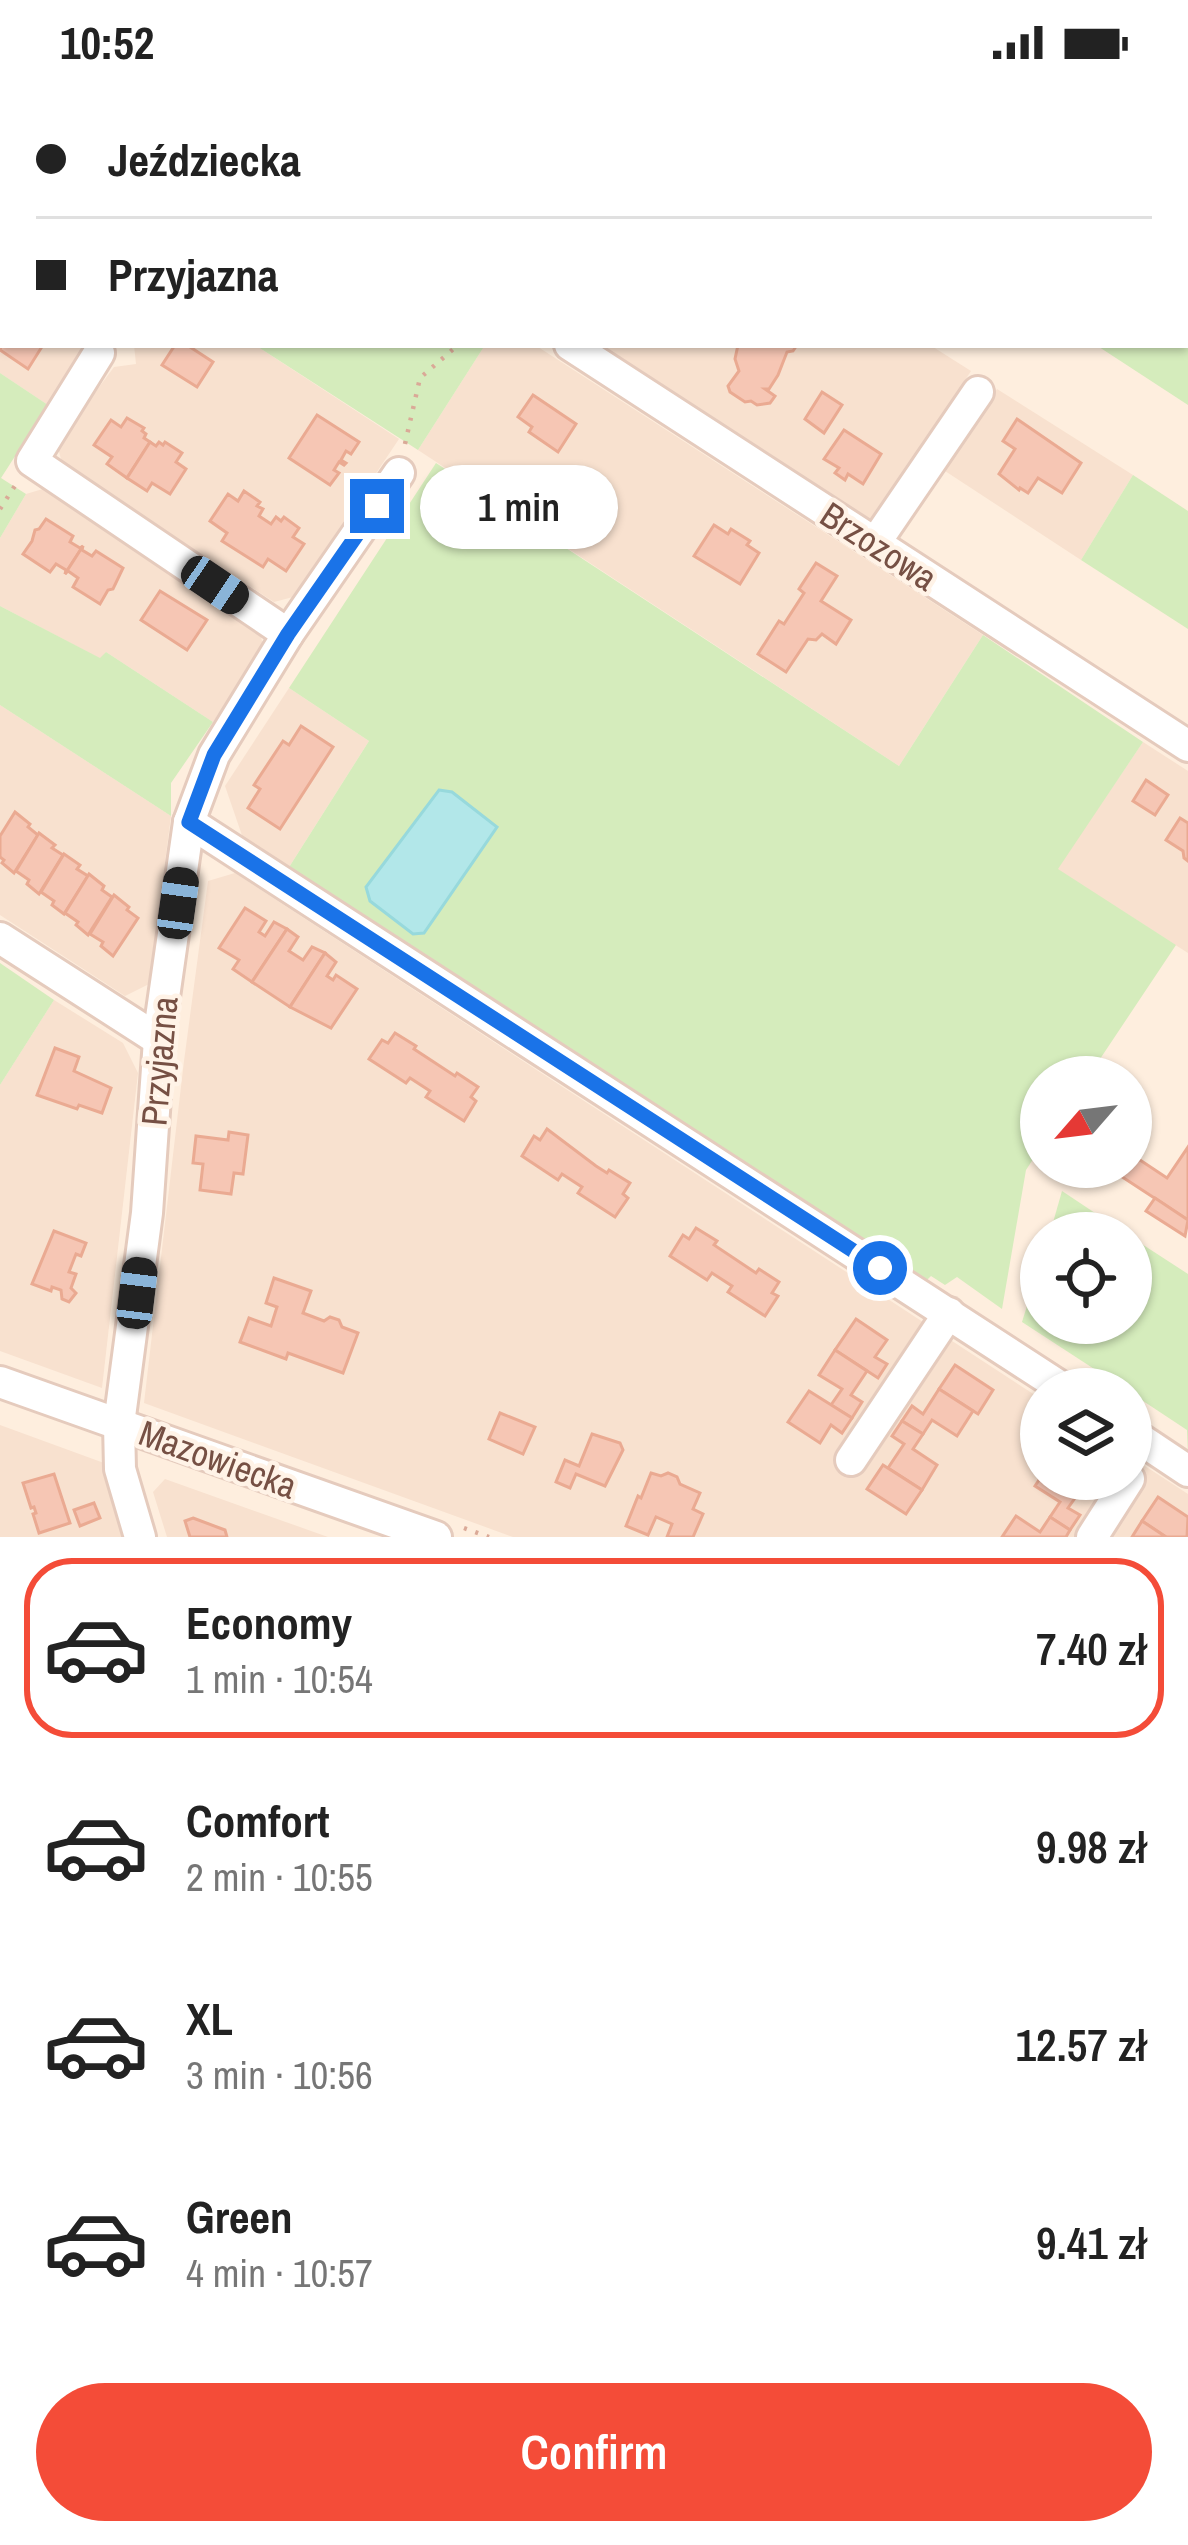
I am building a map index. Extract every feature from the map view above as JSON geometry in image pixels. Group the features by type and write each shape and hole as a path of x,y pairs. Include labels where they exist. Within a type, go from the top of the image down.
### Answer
{"street":[{"name":"Brzozowa","path":"575,348 875,543 1184,734"},
{"path":"100,353 32,461 288,634"},
{"path":"875,543 978,392"},
{"name":"Przyjazna","path":"140,1537 120,1469 119,1424 147,1213 159,1040 189,822 214,755 288,634 399,473"},
{"path":"189,822 1032,1368"},
{"path":"0,938 159,1040"},
{"path":"850,1460 949,1313"},
{"name":"Mazowiecka","path":"0,1382 436,1537"},
{"path":"1152,1447 1188,1471"},
{"path":"1092,1537 1116,1500"}],"path":[{"path":"399,473 421,378 455,348"}],"shaded area":[{"path":"0,348 88,348 48,405 0,373"},
{"path":"134,348 260,348 399,439 293,597 274,602 62,463 57,444 114,367 136,364"},
{"path":"483,348 540,348 983,635 899,766 418,450"},
{"path":"607,348 935,348 971,371 873,521"},
{"path":"997,389 1133,475 1081,560 945,471"},
{"path":"46,488 259,627 263,646 213,722 106,652 101,659 0,606 0,538 26,494"},
{"path":"289,688 369,741 286,872 246,847 225,786"},
{"path":"0,705 171,816 149,984 125,996 0,915"},
{"path":"1143,742 1188,771 1188,953 1057,869"},
{"path":"235,873 1020,1385 1020,1500 1152,1500 1152,1471 1188,1494 1188,1537 513,1537 144,1403 208,881"},
{"path":"54,1000 123,1043 138,1073 102,1388 0,1351 0,1085"},
{"path":"0,1425 104,1463 128,1537 0,1537"},
{"path":"165,1479 328,1537 167,1537 153,1492"}],"green space":[{"path":"260,348 483,348 418,450"},
{"path":"1101,348 1188,348 1188,405"},
{"path":"0,373 48,405 1,478 26,494 0,538"},
{"path":"436,463 899,766 983,635 1143,742 1058,869 1176,945 1102,1056 1020,1056 1023,1188 1002,1309 957,1277 945,1285 931,1276 923,1284 286,872 369,741 289,688"},
{"path":"1133,475 1188,511 1188,629 1081,560"},
{"path":"0,606 100,658 106,652 213,722 171,783 171,816 0,705"},
{"path":"0,963 54,1000 0,1085"},
{"path":"1062,1191 1094,1212 1056,1212"},
{"path":"1152,1251 1188,1274 1188,1455 1187,1430 1152,1407 1152,1368 1093,1368 1056,1344 1152,1344"}],"water":[{"path":"439,790 452,792 497,827 424,933 413,934 370,901 366,887"}],"building":[{"path":"0,348 41,348 28,369"},
{"path":"173,348 192,348 213,362 197,387 162,365"},
{"path":"737,348 795,348 787,352 778,375 765,389 775,396 770,403 745,402 730,392 728,386 739,371"},
{"path":"822,392 842,405 824,433 805,419"},
{"path":"533,395 576,424 558,452 529,432 532,427 518,417"},
{"path":"317,415 359,442 351,454 346,451 341,460 346,463 339,462 334,470 339,473 330,485 289,458"},
{"path":"127,418 144,428 144,438 150,442 127,478 107,464 112,457 94,445 111,420 121,427"},
{"path":"1017,419 1081,463 1062,493 1038,478 1028,493 999,474 1015,449 1003,441"},
{"path":"844,430 881,454 863,484 848,474 845,480 835,473 839,468 824,459"},
{"path":"150,442 156,446 165,442 182,453 176,462 186,469 170,494 152,483 147,491 127,478"},
{"path":"244,491 260,502 259,516 271,524 276,517 281,521 284,517 299,528 293,537 304,544 286,571 268,559 263,567 222,541 227,533 210,521 228,494 238,501"},
{"path":"46,519 73,536 70,542 83,546 65,574 56,564 50,572 23,554"},
{"path":"714,525 728,534 731,529 759,553 740,584 694,556"},
{"path":"83,546 92,556 96,551 123,568 100,604 73,587 78,578 68,571 65,574"},
{"path":"816,563 837,576 821,601 851,620 836,644 822,634 816,640 808,639 786,672 758,654 804,593 799,589"},
{"path":"160,591 207,620 187,650 141,620"},
{"path":"301,726 333,747 280,829 248,808 260,789 254,785 283,741 289,745"},
{"path":"1146,780 1168,795 1155,815 1133,801"},
{"path":"15,812 38,835 14,873 2,863 0,836"},
{"path":"1180,818 1188,823 1188,861 1183,851 1166,840"},
{"path":"39,833 63,855 39,894 16,871"},
{"path":"64,854 88,876 64,914 41,892"},
{"path":"89,874 112,897 88,935 65,913"},
{"path":"114,895 138,918 113,956 90,934"},
{"path":"245,908 266,921 259,932 265,936 274,922 287,929 252,982 233,969 239,960 219,948"},
{"path":"287,929 298,937 289,951 303,960 312,947 325,953 290,1007 252,982"},
{"path":"325,953 336,962 327,976 333,980 336,975 357,989 331,1028 290,1007"},
{"path":"395,1033 478,1087 464,1121 426,1097 430,1091 410,1078 406,1083 369,1059 382,1040 388,1043"},
{"path":"55,1048 79,1057 74,1071 111,1088 102,1113 37,1095"},
{"path":"547,1129 596,1166 630,1183 623,1194 628,1198 615,1217 578,1193 582,1187 562,1174 558,1180 522,1156 534,1136 540,1140"},
{"path":"229,1132 248,1135 243,1174 234,1173 231,1194 200,1190 203,1164 193,1163 196,1136 228,1140"},
{"path":"1188,1147 1188,1220 1139,1188 1152,1188 1152,1168 1167,1178"},
{"path":"1155,1198 1188,1220 1185,1236 1152,1212 1146,1211"},
{"path":"696,1228 756,1273 759,1269 779,1282 772,1293 778,1296 765,1316 728,1292 732,1286 712,1273 707,1280 670,1256 683,1235 689,1239"},
{"path":"54,1231 86,1243 69,1272 76,1274 71,1288 76,1293 69,1302 62,1299 61,1290 32,1284"},
{"path":"274,1278 311,1291 303,1313 324,1321 339,1320 342,1327 358,1333 343,1373 240,1342 249,1318 271,1326 277,1307 266,1303"},
{"path":"856,1319 887,1340 875,1357 887,1364 878,1378 835,1350"},
{"path":"835,1350 867,1371 851,1395 862,1402 852,1418 831,1405 842,1389 819,1375"},
{"path":"955,1365 993,1390 978,1414 939,1389"},
{"path":"939,1389 973,1411 957,1436 932,1420 923,1434 902,1421 912,1406 923,1414"},
{"path":"809,1391 852,1418 842,1433 831,1425 820,1443 788,1422"},
{"path":"500,1413 535,1427 523,1454 489,1439"},
{"path":"902,1421 923,1434 913,1449 937,1465 922,1490 888,1468 904,1444 892,1436"},
{"path":"592,1434 620,1443 623,1450 605,1486 576,1474 570,1488 556,1482 565,1460 579,1466"},
{"path":"883,1465 922,1490 906,1514 867,1489"},
{"path":"651,1473 668,1473 700,1493 693,1509 703,1514 693,1537 667,1537 672,1524 656,1517 648,1535 626,1526"},
{"path":"54,1474 70,1523 39,1533 23,1483"},
{"path":"1158,1497 1188,1517 1187,1537 1166,1537 1142,1521"},
{"path":"1057,1500 1074,1500 1068,1508 1080,1515 1070,1530 1050,1517 1060,1502"},
{"path":"94,1503 100,1518 80,1526 74,1510"},
{"path":"1016,1516 1040,1532 1050,1517 1070,1530 1066,1537 1002,1537"},
{"path":"193,1518 225,1530 227,1537 190,1537 185,1521"},
{"path":"1142,1521 1166,1537 1132,1537"}],"route":[{"path":"377,506 288,634 214,755 189,822 880,1268"}]}
